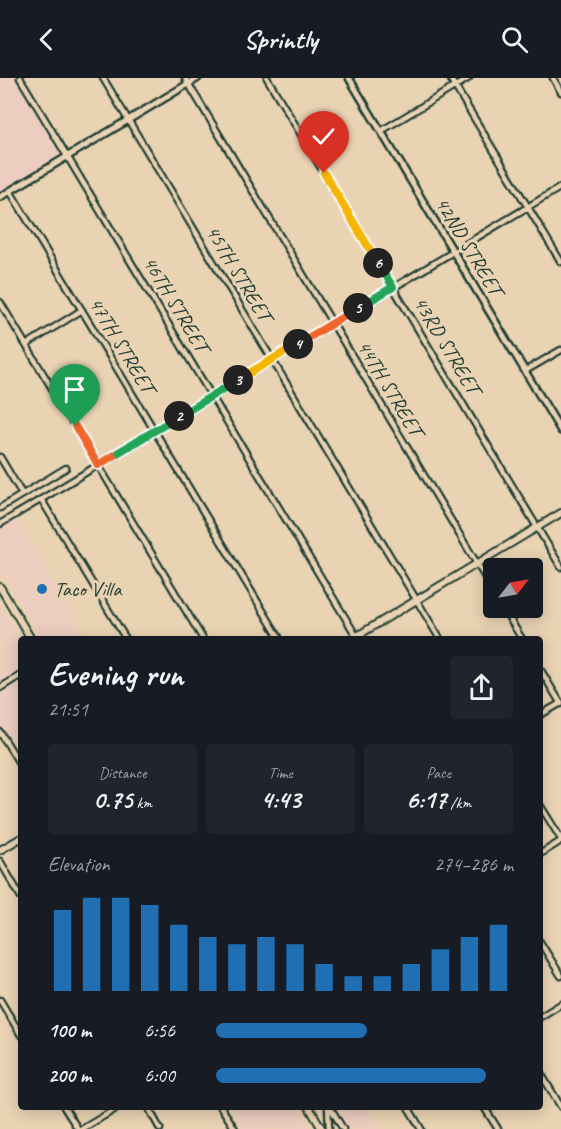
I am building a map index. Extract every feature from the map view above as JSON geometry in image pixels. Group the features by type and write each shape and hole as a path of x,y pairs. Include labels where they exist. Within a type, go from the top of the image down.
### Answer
{"main road":[{"path":"358,636 561,513"},
{"path":"0,587 29,636"},
{"path":"0,850 18,840"},
{"path":"311,1110 322,1129"}],"street":[{"name":"46TH STREET","path":"20,78 354,636"},
{"name":"45TH STREET","path":"103,78 438,636"},
{"path":"0,197 128,120 186,81 198,78"},
{"name":"43RD STREET","path":"267,78 561,567"},
{"name":"42ND STREET","path":"349,78 561,431"},
{"path":"450,78 561,262"},
{"path":"381,131 468,78"},
{"path":"553,78 561,92"},
{"name":"44TH STREET","path":"186,81 483,574"},
{"path":"0,524 561,187"},
{"name":"47TH STREET","path":"10,191 277,636"},
{"path":"0,302 201,636"},
{"path":"26,345 82,310"},
{"path":"525,371 561,350"},
{"path":"0,457 22,494"},
{"path":"12,517 3,506 66,468"},
{"path":"44,481 52,493"},
{"path":"42,499 124,636"},
{"path":"509,618 520,636"},
{"path":"543,674 561,703 543,714"},
{"path":"0,688 18,677"},
{"path":"0,732 18,761"},
{"path":"543,810 561,840 543,852"},
{"path":"0,861 18,892"},
{"path":"543,947 561,976"},
{"path":"0,1000 18,1030"},
{"path":"543,1015 561,1004"},
{"path":"543,1077 561,1107"},
{"path":"66,1110 78,1129"},
{"path":"82,1129 114,1110"},
{"path":"150,1110 160,1129"},
{"path":"223,1110 235,1129"},
{"path":"329,1110 329,1129"},
{"path":"331,1110 343,1129"},
{"path":"410,1110 421,1129"},
{"path":"486,1110 498,1129"}],"shaded area":[{"path":"0,78 15,78 59,153 57,157 0,191"},
{"path":"15,519 85,636 40,636 0,569 0,528"},
{"path":"0,605 19,636 18,672 0,682"},
{"path":"18,680 18,753 0,723 0,691"},
{"path":"232,1110 300,1110 311,1129 243,1129"},
{"path":"335,1110 369,1110 380,1129 346,1129"}],"place":[{"name":"Taco Villa","path":"42,589"}],"route":[{"path":"75,426 98,465 393,287 324,173"}]}
